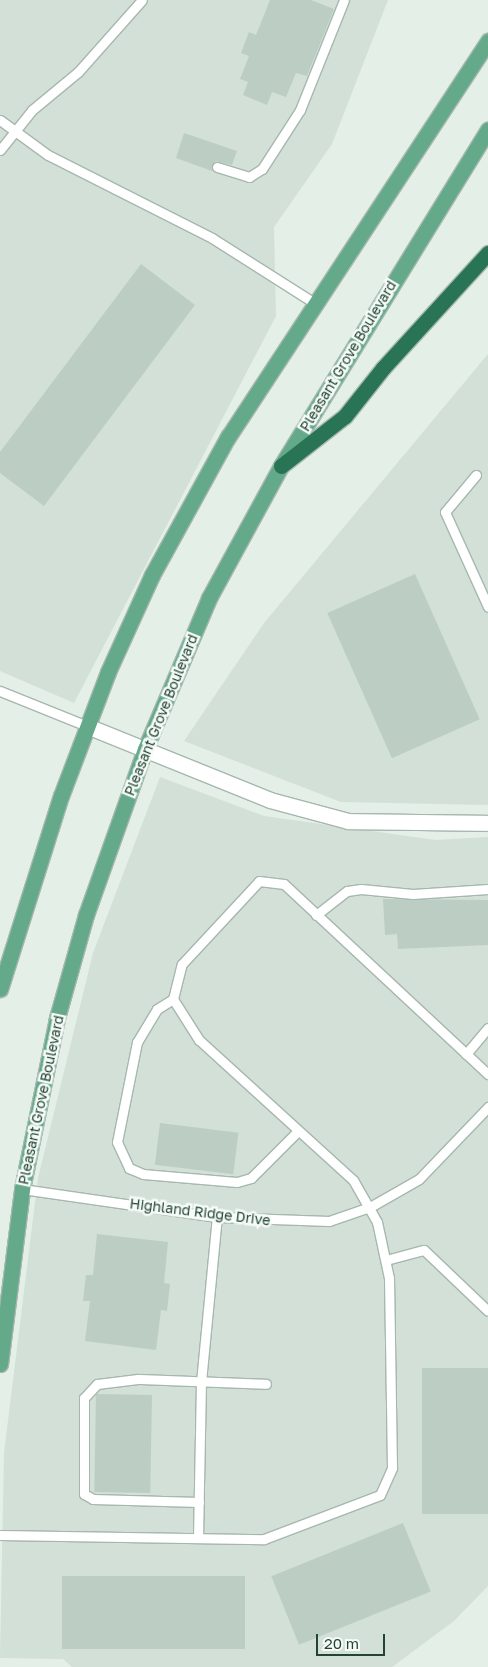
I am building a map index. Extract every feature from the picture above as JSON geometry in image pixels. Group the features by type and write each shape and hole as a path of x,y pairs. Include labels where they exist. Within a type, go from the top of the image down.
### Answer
{"highway":[{"path":"280,466 345,416 382,368 488,253"}],"main road":[{"path":"0,989 25,900 87,726 166,550 228,437 488,41"},
{"name":"Pleasant Grove Boulevard","path":"0,1364 22,1189 39,1096 81,933 145,750 209,598 280,466 488,129"}],"street":[{"path":"87,726 270,800 348,820 488,823"}],"lane":[{"path":"0,150 19,132 32,110 78,72 142,0"},
{"path":"217,167 249,177 262,169 300,110 344,0"},
{"path":"0,120 48,155 212,238 316,304"},
{"path":"476,475 445,512 488,607"},
{"path":"0,692 87,726"},
{"path":"297,1132 251,1178 237,1182 143,1174 128,1168 117,1142 137,1042 157,1009 173,999 182,964 259,881 284,884 488,1074"},
{"path":"316,915 347,891 361,889 413,894 488,890"},
{"path":"0,1535 264,1539 380,1495 392,1468 386,1260 370,1207 353,1180 297,1132 198,1040 173,999"},
{"path":"466,1054 488,1028"},
{"name":"Highland Ridge Drive","path":"22,1189 217,1217 329,1221 370,1207 419,1179 488,1107"},
{"path":"198,1538 201,1382 217,1217"},
{"path":"386,1260 424,1250 488,1311"},
{"path":"199,1502 93,1499 84,1494 80,1483 84,1398 89,1389 97,1384 138,1379 266,1384"}],"shaded area":[{"path":"0,0 388,0 332,144 274,227 276,316 74,703 0,671"},
{"path":"488,354 488,805 341,802 184,741 264,623"},
{"path":"160,777 264,816 436,840 488,837 488,1586 454,1621 392,1667 72,1667 63,1659 0,1658 4,1453 38,1178 93,953"}],"building":[{"path":"270,0 311,0 334,9 307,76 296,73 286,97 272,92 267,105 243,95 248,82 240,79 249,56 241,53 249,32 256,35"},
{"path":"184,133 237,151 232,165 215,161 212,171 176,158"},
{"path":"141,264 195,305 44,506 0,473 0,452"},
{"path":"415,574 480,719 392,758 327,613"},
{"path":"383,899 488,900 488,945 398,949 397,934 385,935"},
{"path":"160,1123 238,1133 233,1174 155,1165"},
{"path":"97,1234 168,1242 164,1283 170,1284 167,1311 161,1310 156,1350 85,1341 90,1301 83,1301 86,1275 93,1275"},
{"path":"422,1368 488,1368 488,1514 422,1514"},
{"path":"96,1394 152,1395 150,1493 94,1492"},
{"path":"403,1523 431,1592 299,1645 271,1576"},
{"path":"62,1576 245,1576 245,1649 62,1649"}]}
